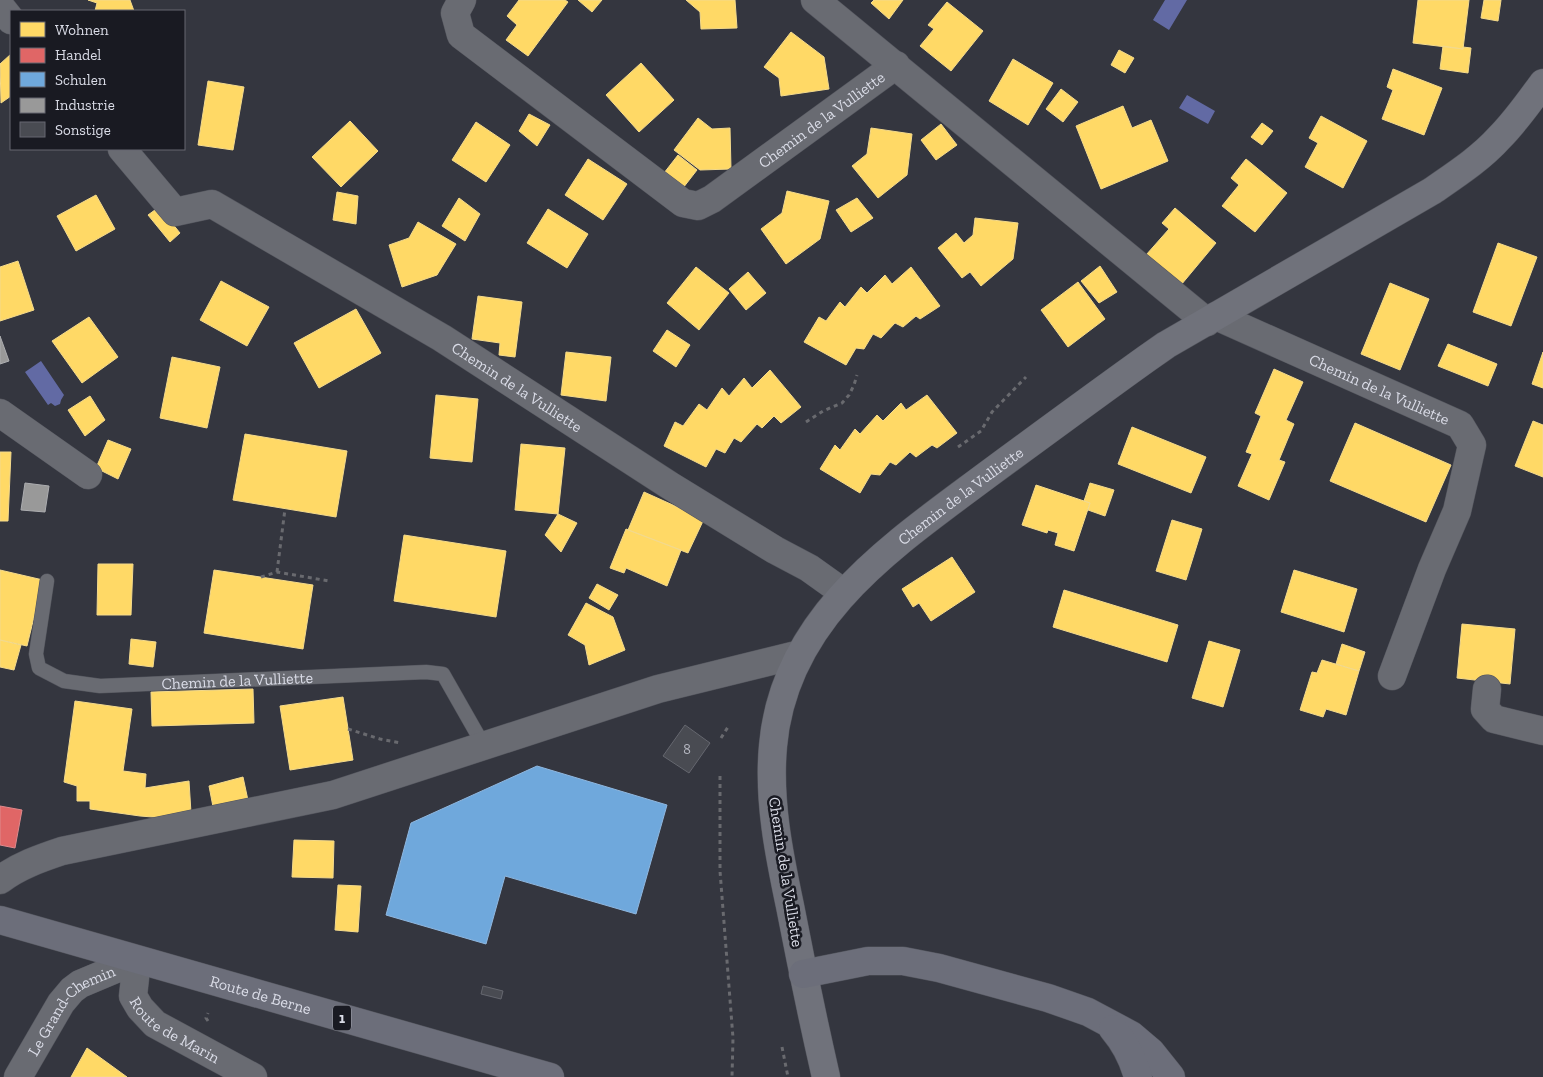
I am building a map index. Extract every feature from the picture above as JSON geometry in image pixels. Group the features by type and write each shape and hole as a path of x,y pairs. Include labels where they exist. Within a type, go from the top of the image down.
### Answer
{"main road":[{"name":"Chemin de la Vulliette","path":"803,974 777,836 772,765 775,728 783,694 800,654 816,627 844,593 875,563 922,523 1146,358 1432,192 1461,171 1498,140 1543,83"},
{"name":"Route de Berne","path":"0,920 550,1077"},
{"path":"826,1077 803,974 868,961 903,961 939,968 1048,998 1088,1012 1131,1035 1143,1044 1161,1062 1171,1077"},
{"path":"1107,1022 1120,1036 1129,1051 1138,1077"}],"street":[{"name":"Chemin de la Vulliette","path":"462,0 455,13 461,36 683,203 698,206 712,199 896,66"},
{"name":"Chemin de la Vulliette","path":"815,0 1212,319 1460,425 1472,445 1457,510 1432,569 1392,676"},
{"path":"0,6 10,19"},
{"name":"Chemin de la Vulliette","path":"123,150 175,212 212,204 442,338 670,485 775,550 809,568 844,593"},
{"path":"0,413 88,475"},
{"path":"0,880 18,868 62,851 333,795 658,689 800,654"},
{"path":"1486,689 1486,709 1494,719 1543,731"},
{"name":"Le Grand-Chemin","path":"18,1077 60,1004 72,990 80,984 137,960"},
{"name":"Route de Marin","path":"137,960 133,996 140,1008 155,1024 253,1077"}],"lane":[{"name":"Chemin de la Vulliette","path":"47,581 36,654 39,668 64,681 100,686 426,672 443,674 484,746"}],"path":[{"path":"806,422 823,411 842,403 849,395 857,374"},
{"path":"958,447 981,431 992,412 1026,378"},
{"path":"278,572 285,509"},
{"path":"261,578 278,572 329,581"},
{"path":"721,738 728,727"},
{"path":"348,729 380,739 408,744"},
{"path":"720,776 720,871 734,1038 732,1077"},
{"path":"782,1047 788,1077"}],"water":[{"path":"1165,0 1187,0 1169,30 1153,20"},
{"path":"1187,95 1215,111 1208,124 1179,108"},
{"path":"41,361 64,395 60,404 55,406 51,403 48,405 25,372"}],"building: Wohnen":[{"path":"88,0 130,0 134,10 95,10 97,3"},
{"path":"519,0 565,0 568,2 528,56 506,40 517,25 507,16"},
{"path":"578,0 602,0 592,12"},
{"path":"686,0 735,0 737,28 701,29 700,12"},
{"path":"874,0 903,0 889,19 871,3"},
{"path":"1418,0 1469,0 1463,49 1413,43"},
{"path":"1484,0 1501,0 1498,21 1481,18"},
{"path":"947,2 983,31 951,71 920,46 934,29 928,25"},
{"path":"791,32 824,57 829,89 781,96 779,78 764,67"},
{"path":"1443,46 1463,49 1463,47 1471,48 1468,73 1440,69"},
{"path":"1119,50 1134,58 1125,73 1111,65"},
{"path":"10,55 10,97 1,103 0,64"},
{"path":"1013,59 1053,83 1028,125 989,101"},
{"path":"641,63 674,100 639,132 606,95"},
{"path":"1393,69 1442,88 1424,135 1382,119 1393,90 1387,87"},
{"path":"208,81 244,87 233,150 198,145"},
{"path":"1061,89 1078,102 1063,122 1046,109"},
{"path":"1123,106 1132,128 1151,120 1168,161 1101,189 1076,126"},
{"path":"529,114 550,125 537,146 519,131"},
{"path":"1321,116 1367,141 1343,188 1305,167 1318,143 1309,138"},
{"path":"698,118 712,129 730,128 731,169 700,170 674,150"},
{"path":"350,121 378,151 341,187 312,157"},
{"path":"476,122 510,145 486,182 452,160"},
{"path":"1262,123 1273,131 1262,145 1251,137"},
{"path":"941,124 957,145 936,160 921,140"},
{"path":"871,128 912,134 907,175 878,198 852,166 867,154"},
{"path":"678,155 697,170 683,188 664,173"},
{"path":"588,159 627,184 603,220 565,195"},
{"path":"1246,159 1287,193 1255,232 1222,206 1239,185 1231,178"},
{"path":"787,191 829,201 820,239 786,264 761,229 782,213"},
{"path":"337,192 358,196 356,224 333,220"},
{"path":"96,195 115,229 76,251 57,216"},
{"path":"459,198 480,214 465,241 442,226"},
{"path":"857,198 873,218 851,232 836,210"},
{"path":"159,207 180,233 170,242 148,215"},
{"path":"1175,208 1216,243 1181,285 1146,255 1169,229 1162,223"},
{"path":"548,209 588,234 567,268 527,243"},
{"path":"975,218 1018,223 1013,259 981,286 970,272 962,278 938,248 956,233 964,243 973,235"},
{"path":"418,222 456,244 437,275 402,287 389,245 409,238"},
{"path":"1498,243 1537,257 1511,326 1473,312"},
{"path":"18,261 34,310 0,321 0,267"},
{"path":"1100,266 1117,292 1099,303 1081,281"},
{"path":"696,267 729,293 699,330 667,303"},
{"path":"911,267 940,306 920,319 916,316 903,327 895,323 881,338 873,334 864,349 856,348 846,365 804,342 819,317 826,321 840,302 845,307 861,287 867,293 885,275 892,284"},
{"path":"748,272 766,293 746,310 729,289"},
{"path":"221,281 269,307 247,346 200,320"},
{"path":"1078,282 1105,319 1068,347 1041,310"},
{"path":"1390,283 1429,299 1400,370 1361,354"},
{"path":"478,296 522,302 515,357 499,355 500,343 472,339"},
{"path":"356,309 381,353 319,388 294,343"},
{"path":"89,317 118,357 82,383 52,341"},
{"path":"667,330 690,345 676,367 653,351"},
{"path":"1448,344 1497,364 1488,386 1438,366"},
{"path":"566,352 611,357 606,401 561,395"},
{"path":"1543,352 1543,388 1532,384"},
{"path":"172,357 220,367 207,428 160,418"},
{"path":"1274,369 1303,382 1286,420 1294,424 1279,460 1285,462 1269,500 1238,486 1252,454 1246,452 1261,416 1255,413"},
{"path":"770,370 801,407 781,423 774,416 762,428 757,424 741,442 734,438 725,453 716,449 706,467 664,446 675,422 683,426 699,404 707,410 722,388 729,396 744,378 752,388"},
{"path":"436,395 478,399 472,462 430,458"},
{"path":"927,395 957,433 937,448 932,445 916,457 910,452 896,465 890,462 880,475 871,474 860,493 820,469 835,445 840,450 855,429 860,434 877,415 883,421 901,403 906,410"},
{"path":"90,396 105,420 85,436 68,410"},
{"path":"1533,421 1543,425 1543,477 1515,466"},
{"path":"1355,423 1451,465 1426,522 1330,481"},
{"path":"1132,427 1206,457 1191,493 1118,464"},
{"path":"245,434 347,451 336,517 233,500"},
{"path":"108,440 131,449 118,479 96,468"},
{"path":"521,444 565,448 558,514 515,510"},
{"path":"0,452 11,452 8,521 0,521"},
{"path":"1090,483 1114,490 1105,516 1088,510 1090,503 1084,501"},
{"path":"1036,485 1090,503 1074,551 1055,545 1058,533 1048,530 1047,533 1022,525"},
{"path":"644,492 704,519 688,553 628,530"},
{"path":"558,514 577,523 561,552 545,535"},
{"path":"1172,520 1202,529 1186,580 1156,571"},
{"path":"626,529 681,550 667,586 626,568 624,573 610,568"},
{"path":"404,535 506,551 496,617 394,601"},
{"path":"952,557 975,592 931,621 919,603 913,607 902,589"},
{"path":"98,564 133,564 131,615 97,615"},
{"path":"0,570 43,580 27,646 0,640"},
{"path":"214,570 313,585 303,649 204,633"},
{"path":"1294,570 1357,589 1344,632 1281,612"},
{"path":"597,584 618,595 609,610 589,598"},
{"path":"1064,590 1178,625 1167,662 1053,627"},
{"path":"586,603 613,617 625,650 589,665 585,645 568,635"},
{"path":"1462,624 1515,629 1510,684 1457,678"},
{"path":"131,639 156,642 153,667 129,664"},
{"path":"0,640 21,645 14,670 0,667"},
{"path":"1209,641 1240,650 1223,707 1192,698"},
{"path":"1342,644 1365,652 1359,671 1336,664"},
{"path":"1322,660 1359,671 1346,715 1326,709 1323,717 1300,710 1312,672 1317,673"},
{"path":"253,689 254,723 152,726 151,692"},
{"path":"343,697 353,760 290,770 280,706"},
{"path":"75,701 132,709 123,771 146,774 145,788 189,781 191,813 165,818 140,816 90,809 90,801 77,801 77,786 64,782"},
{"path":"243,777 249,805 214,812 209,786"},
{"path":"294,840 334,841 333,878 292,877"},
{"path":"338,885 361,886 358,932 335,930"},
{"path":"87,1048 127,1077 71,1077"}],"building: Handel":[{"path":"0,806 22,810 15,848 0,845"}],"building: Schulen":[{"path":"537,766 667,805 636,914 505,876 486,944 386,915 411,823"}],"building: Industrie":[{"path":"0,336 9,361 0,364"},
{"path":"25,483 49,486 45,512 21,510"}],"building: Sonstige":[{"path":"685,725 710,743 689,773 663,756"},
{"path":"483,986 503,991 501,999 481,994"}]}
